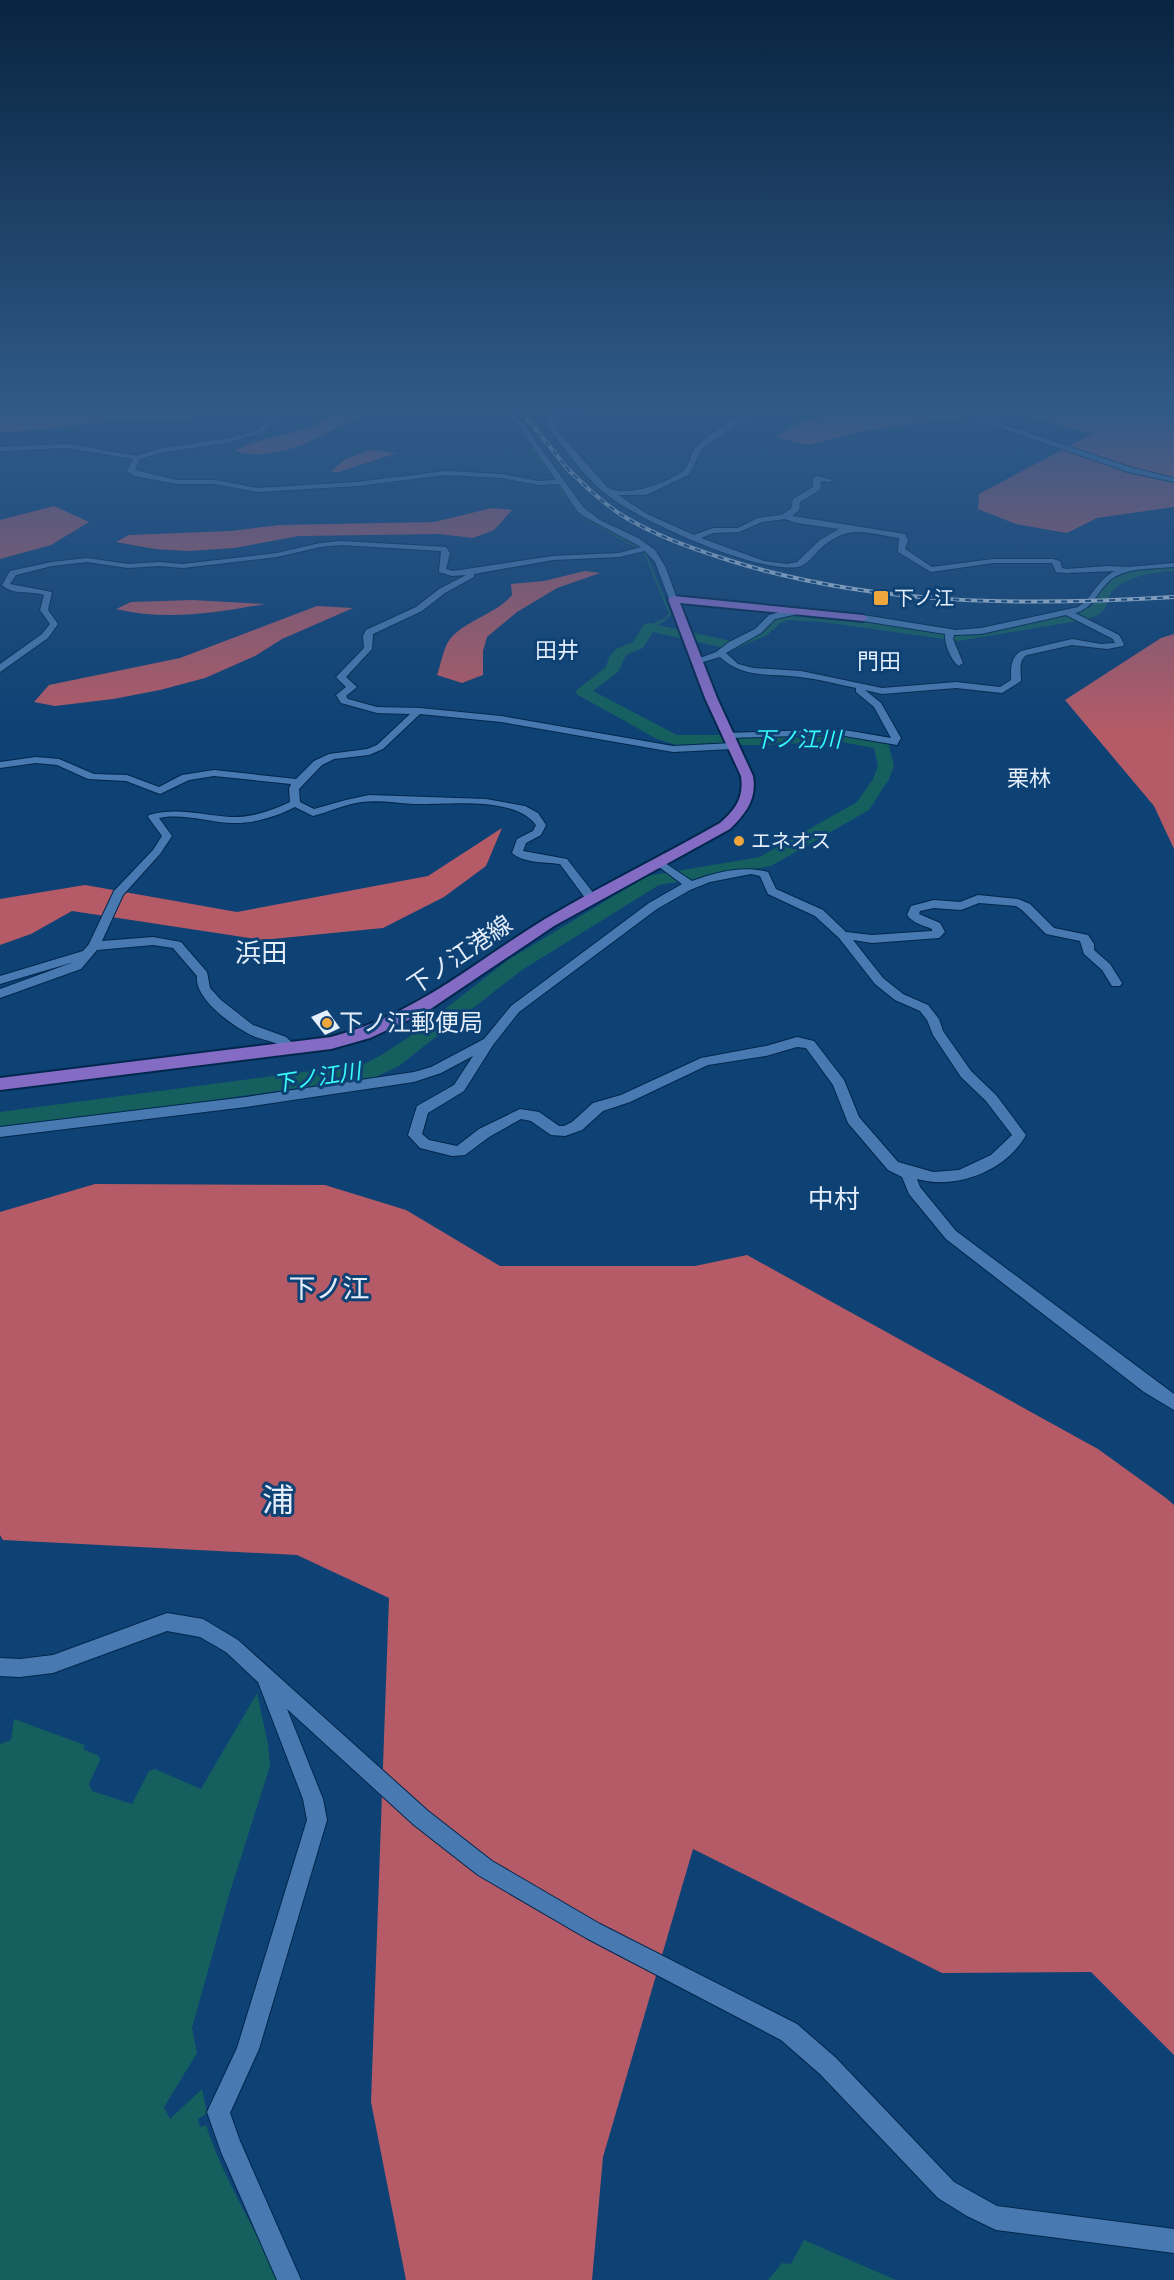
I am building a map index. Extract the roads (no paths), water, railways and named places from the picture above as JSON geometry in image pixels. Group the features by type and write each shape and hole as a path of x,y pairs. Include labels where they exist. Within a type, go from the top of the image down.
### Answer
{"main road":[{"path":"673,599 863,618"},
{"name":"下ノ江港線","path":"0,1084 292,1048 351,1038 402,1020 447,994 546,924 664,865 725,826 743,807 749,783 744,766 696,661 673,599"}],"street":[{"path":"591,519 657,559 673,599"},
{"path":"651,519 766,564 790,566 803,562 823,542 846,528"},
{"path":"694,538 712,529 742,529 760,520 781,519"},
{"path":"793,519 902,536 904,540 901,550 931,570 1020,559 1053,561 1057,563 1059,570 1066,571 1108,568 1131,570 1174,565"},
{"path":"0,669 12,657 52,630 54,624 44,610 49,594 10,588 6,585 13,573 36,567 97,560 128,566 159,564 183,566 277,555 320,545 366,543 443,549 446,553 442,568 444,572 452,574 553,558 614,556 643,549"},
{"path":"863,618 949,635 1074,616 1089,604 1101,585 1108,579 1131,570"},
{"path":"478,571 453,584 419,609 369,632 368,649 341,677 352,687 341,695 344,701 377,710 418,711 501,719 673,749 730,739 839,732 894,743 894,733 878,705 863,693 840,682"},
{"path":"696,661 727,648 758,631 774,616 791,612 808,612"},
{"path":"727,648 735,666 752,671 801,674 882,691 956,685 1002,690 1016,681 1016,664 1019,656 1024,652 1072,642 1104,648 1120,644 1116,637 1074,616"},
{"path":"949,635 960,663"},
{"path":"295,803 294,789 298,782 318,763 332,756 369,752 380,747 418,711"},
{"path":"0,765 36,760 59,762 92,777 128,778 160,791 186,777 214,773 298,782"},
{"path":"295,803 313,813 365,799 464,800 519,809 535,816 541,825 537,833 521,841 517,853 527,857 563,861 592,899"},
{"path":"0,994 77,966 94,946 118,894 154,857 167,836 153,817 179,813 241,820 285,809 295,803"},
{"path":"664,865 688,884"},
{"path":"893,1166 940,1178 953,1177 1003,1155 1014,1145 1019,1135 991,1098 966,1074 937,1032 933,1019 924,1008 899,997 879,981 843,935 819,913 771,891 765,876 758,872 688,884 653,906 518,1007 489,1042 459,1088 422,1110 415,1135 419,1140 447,1150 460,1151 484,1133 520,1114 534,1116 556,1131 565,1131 577,1126 598,1107 625,1099 706,1061 766,1051 797,1042 810,1044 839,1083 853,1119 893,1166 908,1174 914,1190 951,1235 1174,1403"},
{"path":"843,935 872,939 935,935 939,932 936,926 917,919 914,915 915,909 934,904 961,906 978,899 1018,903 1026,907 1050,931 1084,938 1089,944 1088,951 1106,967 1116,983"},
{"path":"94,946 153,941 177,945 203,975 202,986 208,994 242,1024 257,1033 282,1039 292,1048"},
{"path":"0,980 84,955"},
{"path":"0,1132 246,1102 414,1077 436,1070 489,1042"},
{"path":"0,1667 20,1668 53,1664 167,1622 190,1624 210,1631 232,1646 422,1818 485,1868 517,1889 593,1931 789,2032 828,2066 946,2190 996,2218 1174,2241"},
{"path":"266,1677 313,1799 316,1820 248,2049 218,2112 229,2144 289,2280"}],"waterway":[{"path":"587,519 644,551 670,614 664,620"},
{"name":"下ノ江川","path":"0,1121 368,1071 391,1060 416,1042 515,965 654,880 765,862 863,806 881,779 886,766 882,745 835,736 771,740 676,740 663,736 583,692 613,669 616,657 621,652 638,645 649,627 733,646 762,632 777,619 788,616 823,618 958,637 1088,614 1098,608 1102,595 1120,579 1147,570 1174,567"},
{"path":"649,627 664,620"}],"railway":[{"path":"630,519 672,540 728,560 783,575 893,594 1005,601 1174,597"}],"place":[{"name":"下ノ江","path":"881,598"},
{"name":"エネオス","path":"739,841"},
{"name":"下ノ江郵便局","path":"327,1023"}],"district":[{"name":"田井","path":"557,650"},
{"name":"門田","path":"879,661"},
{"name":"栗林","path":"1029,778"},
{"name":"浜田","path":"261,953"},
{"name":"中村","path":"834,1199"},
{"name":"下ノ江","path":"329,1289"},
{"name":"浦","path":"278,1500"}]}
